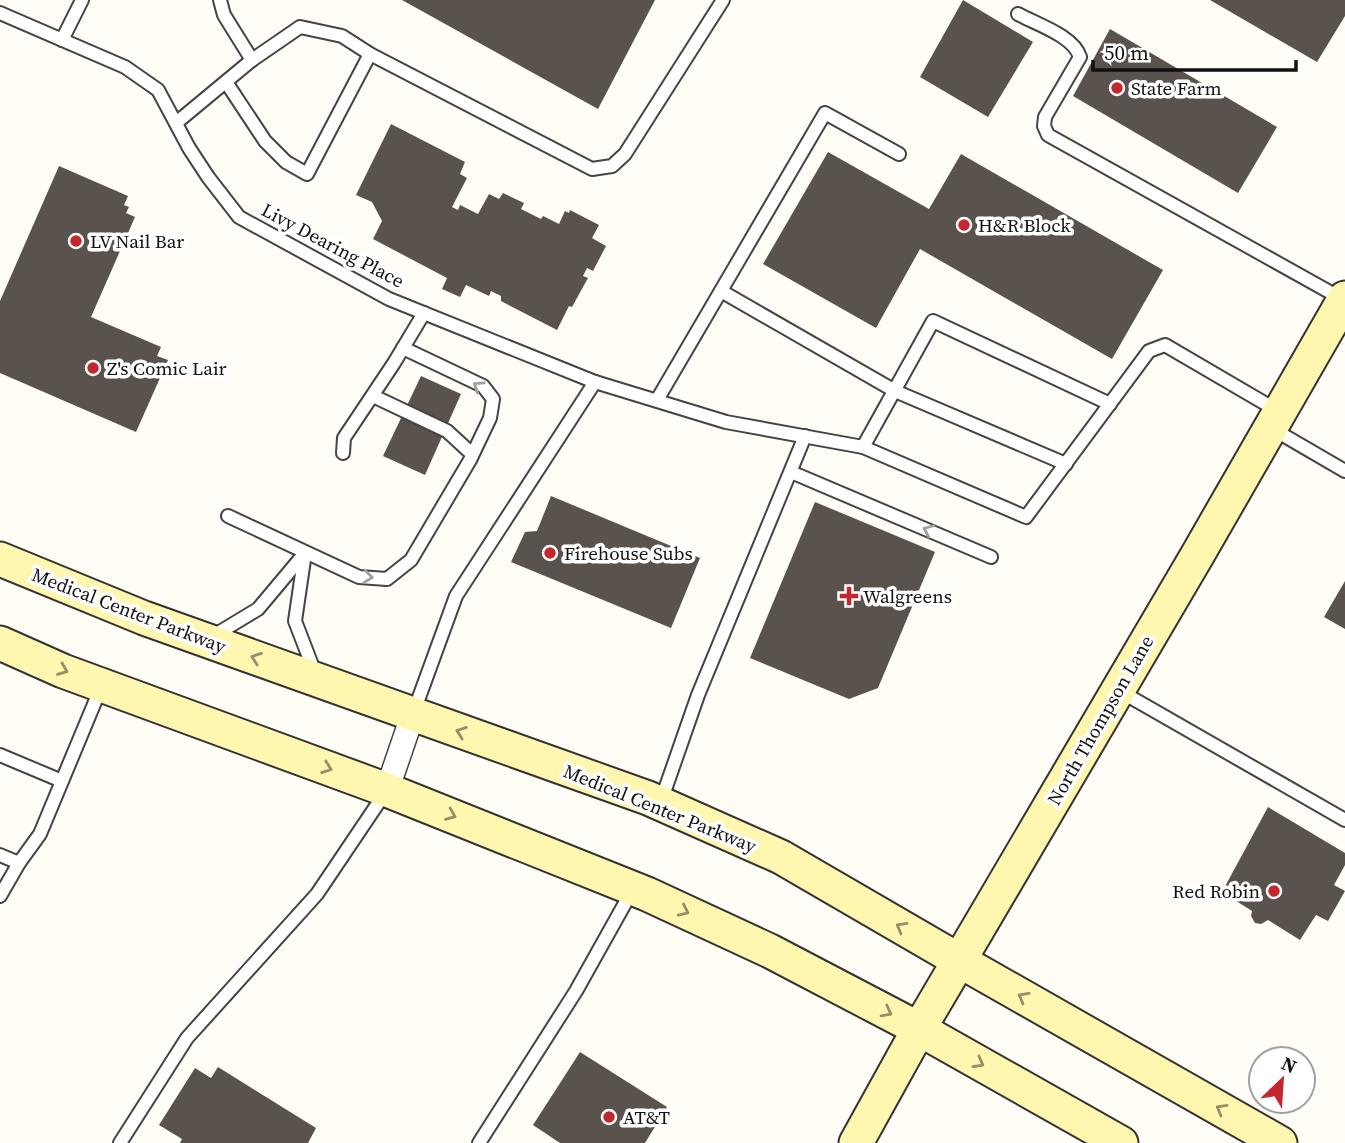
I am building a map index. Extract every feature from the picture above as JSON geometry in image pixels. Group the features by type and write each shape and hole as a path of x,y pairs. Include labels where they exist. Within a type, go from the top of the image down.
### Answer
{"main road":[{"name":"North Thompson Lane","path":"856,1143 919,1029 1344,299"},
{"name":"Medical Center Parkway","path":"0,559 144,618 648,798 781,857 1280,1143"},
{"path":"0,643 63,671 387,790 634,889 770,951 919,1029 1121,1143"}],"street":[{"path":"387,790 413,714"}],"lane":[{"path":"62,40 82,0"},
{"path":"220,0 224,15 252,60"},
{"path":"176,123 252,60 300,27 342,36 370,54 592,169 612,166 625,154 723,0"},
{"name":"Livy Dearing Place","path":"0,13 125,67 158,90 208,177 239,217 389,299 595,382 726,422 863,447 1026,517 1066,464"},
{"path":"1018,14 1064,38 1077,49 1080,57 1045,117 1044,126 1048,135 1344,299"},
{"path":"226,82 265,141 286,162 307,174 370,54"},
{"path":"657,400 825,113 899,154"},
{"path":"721,291 895,391 1066,464 1149,351 1165,345 1345,471"},
{"path":"343,453 344,438 424,313"},
{"path":"863,447 933,321 1110,404"},
{"path":"228,516 359,577 387,579 411,560 472,454 490,418 493,400 482,386 403,348"},
{"path":"413,714 456,596 595,382"},
{"path":"373,396 447,431 472,454"},
{"path":"660,804 698,695 805,436"},
{"path":"791,472 991,557"},
{"path":"206,640 258,609 305,553"},
{"path":"305,553 295,621 317,680"},
{"path":"0,896 40,834 102,685"},
{"path":"1118,690 1345,820"},
{"path":"0,755 62,781"},
{"path":"120,1143 187,1038 317,894 387,790"},
{"path":"0,855 19,863"},
{"path":"479,1143 576,991 634,889"}],"building":[{"path":"402,0 655,0 598,109"},
{"path":"963,0 1033,42 988,117 920,77"},
{"path":"1210,0 1345,0 1345,16 1317,62"},
{"path":"1110,29 1277,127 1238,193 1073,96"},
{"path":"391,124 465,162 460,174 467,178 452,207 458,210 460,205 478,214 489,194 499,199 503,193 524,203 521,209 541,219 543,216 559,224 565,211 569,213 570,210 599,225 592,238 606,246 593,271 587,268 583,276 588,278 557,330 501,301 501,296 491,291 489,296 466,285 460,297 442,289 447,278 373,239 382,221 372,202 356,195"},
{"path":"828,152 929,209 961,154 1163,270 1112,359 920,249 876,328 763,264"},
{"path":"59,166 128,196 124,205 129,207 126,213 135,217 91,317 161,347 157,356 168,360 136,432 0,373 0,301"},
{"path":"421,376 461,394 425,475 383,456"},
{"path":"551,496 700,558 671,628 511,562 525,532 537,531"},
{"name":"Walgreens","path":"815,502 935,552 878,688 849,699 750,658"},
{"path":"1345,581 1345,629 1324,617"},
{"path":"1268,807 1345,853 1345,865 1334,885 1345,891 1328,921 1316,915 1300,940 1268,920 1261,924 1255,923 1251,916 1252,911 1222,892"},
{"path":"580,1052 667,1107 645,1143 560,1143 533,1125"},
{"path":"218,1067 316,1128 308,1143 180,1143 182,1139 159,1125 195,1068 211,1078"}],"place":[{"name":"State Farm","path":"1117,88"},
{"name":"H&R Block","path":"964,225"},
{"name":"LV Nail Bar","path":"76,241"},
{"name":"Z's Comic Lair","path":"93,368"},
{"name":"Firehouse Subs","path":"550,553"},
{"name":"Walgreens","path":"849,596"},
{"name":"Red Robin","path":"1274,891"},
{"name":"AT&T","path":"609,1117"}]}
